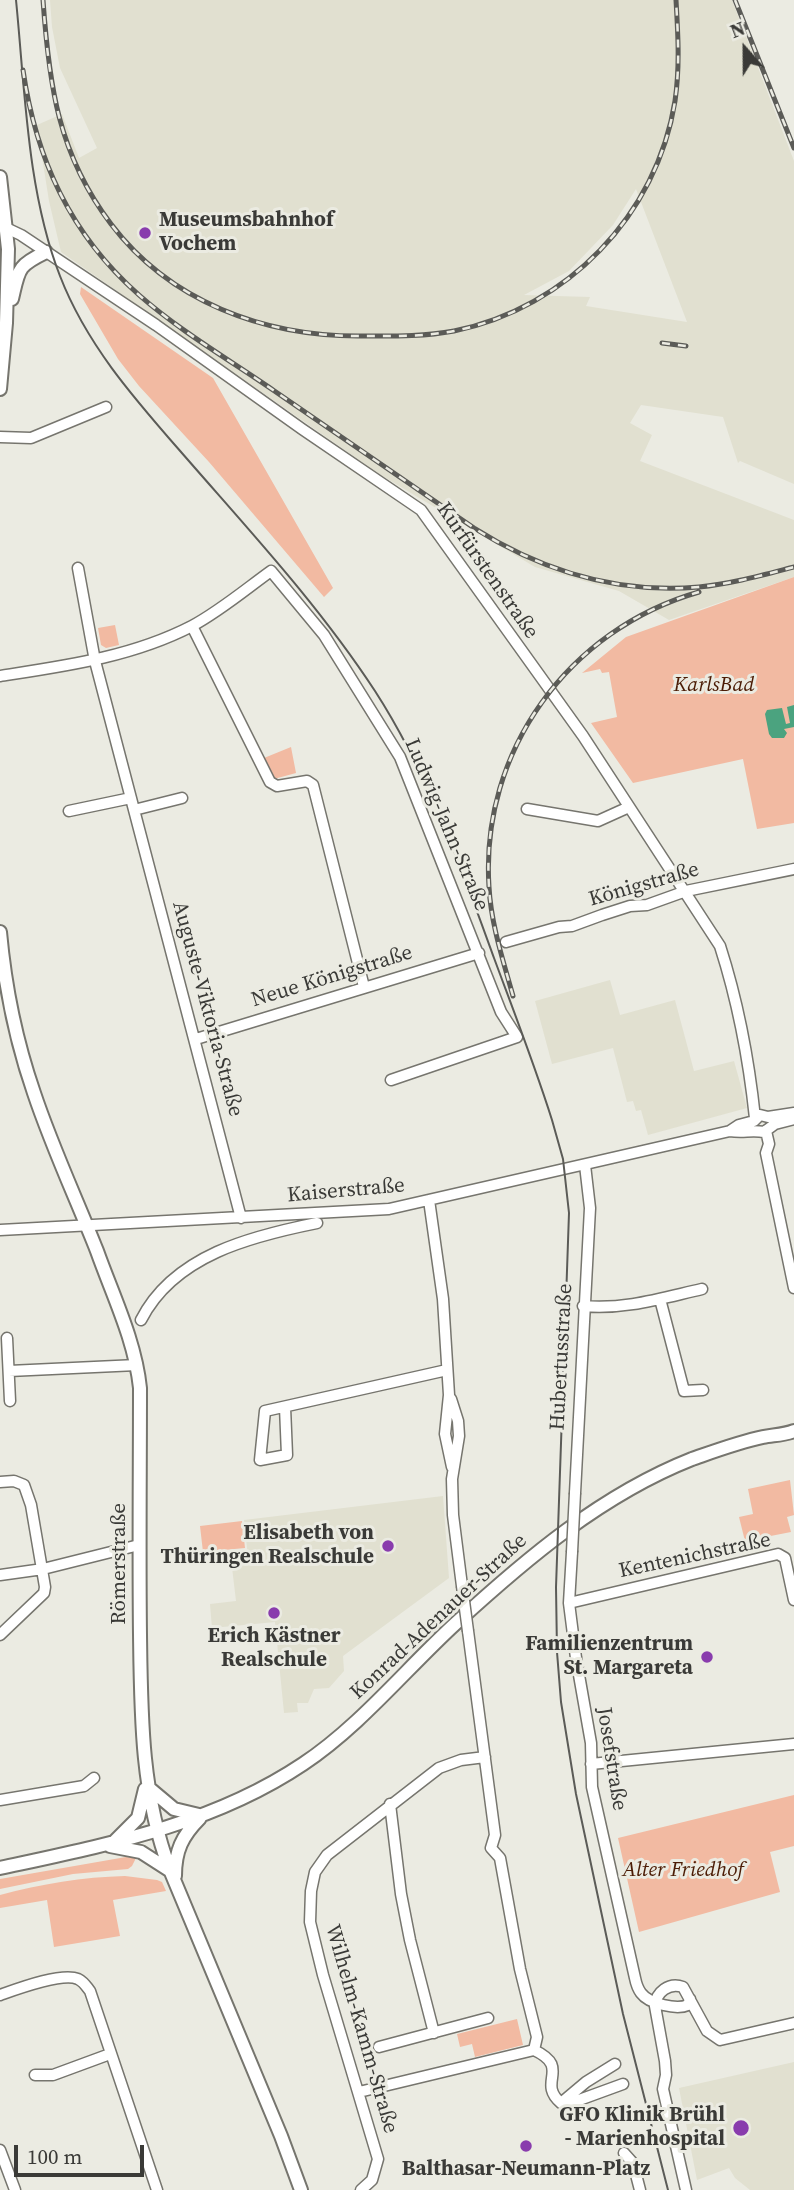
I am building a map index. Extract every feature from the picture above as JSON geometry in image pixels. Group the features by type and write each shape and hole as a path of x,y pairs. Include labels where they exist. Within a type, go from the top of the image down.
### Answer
{"main road":[{"path":"0,177 6,323 0,389"},
{"path":"6,323 19,270 25,262 46,252"},
{"name":"Römerstraße","path":"0,932 7,990 34,1094 87,1225 130,1339 137,1365 140,1388 141,1733 147,1784 157,1831 172,1876 301,2190"},
{"name":"Konrad-Adenauer-Straße","path":"0,1868 157,1831 202,1815 262,1788 305,1763 364,1713 453,1625 500,1583 547,1545 622,1493 663,1471 715,1451 794,1431"},
{"path":"108,1844 141,1852 172,1876 180,1844 202,1815 174,1809 160,1800 147,1784"},
{"path":"108,1844 130,1828 138,1818 147,1784"}],"street":[{"name":"Kurfürstenstraße","path":"4,226 156,325 302,429 417,506 430,520 583,736 720,946 753,1090 769,1144 766,1153 794,1287"},
{"path":"0,437 31,438 106,407"},
{"name":"Auguste-Viktoria-Straße","path":"78,568 95,661 242,1218"},
{"name":"Ludwig-Jahn-Straße","path":"192,626 271,571 324,635 400,758 501,1012 517,1037 391,1080"},
{"path":"0,676 95,661 192,626 270,782 277,786 307,781 313,785 364,987"},
{"path":"69,811 131,798"},
{"path":"134,810 182,798"},
{"path":"527,809 598,821 629,807"},
{"name":"Königstraße","path":"506,942 572,926 630,906 647,905 686,891 794,869"},
{"name":"Neue Königstraße","path":"196,1039 479,953"},
{"name":"Kaiserstraße","path":"0,1230 389,1209 730,1131 740,1132 794,1113"},
{"name":"Kaiserstraße","path":"762,1123 794,1119"},
{"name":"Hubertusstraße","path":"572,1552 590,1208 585,1165"},
{"path":"429,1200 443,1299 449,1395 445,1434 453,1467 453,1515 495,1835 491,1848 500,1858 520,1969 537,2037 534,2050"},
{"path":"260,1217 262,1234"},
{"path":"141,1320 162,1290 192,1265 234,1244 262,1234 317,1223"},
{"path":"583,1306 607,1308 702,1289"},
{"path":"660,1299 684,1391 703,1390"},
{"path":"7,1338 10,1402"},
{"path":"9,1371 137,1365"},
{"path":"285,1407 287,1455 260,1460 265,1411 447,1370"},
{"path":"0,1482 13,1481 24,1485 31,1505 45,1587 44,1593 0,1635"},
{"path":"0,1575 43,1569 139,1545"},
{"name":"Josefstraße","path":"572,1552 569,1603 591,1743 592,1787 635,1978 640,1992 655,2002"},
{"name":"Kentenichstraße","path":"569,1603 778,1555 786,1558 794,1600"},
{"path":"591,1764 794,1744"},
{"name":"Wilhelm-Kamm-Straße","path":"361,2190 372,2180 378,2162 310,1922 315,1872 327,1855 439,1768 461,1760 485,1757"},
{"path":"0,1800 84,1786 94,1778"},
{"path":"390,1804 405,1917 434,2032"},
{"path":"0,1995 37,1984 76,1978 83,1982 90,1992 157,2190"},
{"path":"686,2190 663,2089 665,2061 655,2002 662,1992 673,1986 685,1989 706,2031 720,2040 794,2023"},
{"path":"655,2002 681,2008 688,2005 690,2000"},
{"path":"379,2047 488,2018"},
{"path":"359,2092 534,2050 549,2060 554,2074 550,2087 561,2103 571,2103 623,2084"},
{"path":"36,2075 52,2075 110,2054"},
{"path":"561,2103 586,2082 615,2064"},
{"path":"0,2150 15,2190"},
{"path":"624,2153 633,2163 640,2190"}],"shaded area":[{"path":"50,0 732,0 794,161 794,484 740,461 738,463 723,417 641,405 630,423 652,435 640,461 794,520 794,577 669,620 619,591 535,567 379,474 61,252 49,201 37,125 62,114 79,158 97,148 60,68","holes":["636,189 687,322 586,306 590,297 524,295 569,271 613,225"]},
{"path":"794,705 794,727 784,729 787,733 784,738 772,738 765,714 767,710 782,708 786,724 790,723 787,707"},
{"path":"610,980 620,1015 675,1000 694,1071 734,1061 747,1108 648,1135 641,1110 636,1111 633,1101 627,1102 613,1048 552,1064 535,1001"},
{"path":"443,1496 449,1578 343,1656 344,1671 329,1688 314,1689 308,1703 297,1703 298,1712 284,1713 275,1622 212,1628 210,1604 236,1601 231,1559 248,1557 244,1520"},
{"name":"GFO Klinik Brühl - Marienhospital","path":"794,2062 794,2190 750,2190 735,2178 729,2168 697,2180 679,2088"}],"green space":[{"path":"81,287 213,378 333,588 324,597 209,462 139,386 118,359 80,294"},
{"name":"KarlsBad","path":"794,577 794,823 757,829 743,759 633,783 591,723 617,717 609,672 602,673 600,669 582,673 626,637"},
{"path":"115,625 119,645 106,648 101,645 98,628"},
{"path":"291,747 296,773 274,779 264,758"},
{"path":"790,1480 794,1515 787,1517 791,1532 745,1541 739,1517 753,1514 748,1489"},
{"path":"242,1521 245,1548 203,1552 200,1526"},
{"name":"Alter Friedhof","path":"794,1795 794,1846 770,1852 780,1892 639,1932 618,1838"},
{"path":"126,1857 136,1858 128,1869 73,1874 0,1889 0,1879"},
{"path":"125,1876 157,1880 162,1882 166,1891 113,1900 120,1936 54,1947 47,1900 0,1908 0,1895 62,1882"},
{"path":"517,2019 523,2045 475,2057 472,2044 460,2047 457,2034"}],"tram line":[{"path":"16,0 29,140 40,210 60,276 72,303 119,378 311,604 355,661 394,722 456,855 552,1120 563,1159 569,1213 556,1587 561,1702 576,1794 623,2014 668,2190"}],"railway":[{"path":"43,0 53,90 68,145 93,198 135,251 161,274 190,294 221,309 288,329 358,336 442,333 495,319 534,301 569,278 600,250 627,218 649,182 665,143 678,76 676,0"},
{"path":"735,0 794,148"},
{"path":"23,70 37,134 60,193 94,247 115,271 139,295 188,333 474,528 526,556 554,567 610,583 639,587 711,586 794,567"},
{"path":"662,343 686,346"},
{"path":"513,996 495,928 489,887 490,837 500,789 517,744 542,702 573,666 610,635 652,610 699,592"}],"place":[{"name":"Museumsbahnhof Vochem","path":"145,233"},
{"name":"Elisabeth von Thüringen Realschule","path":"388,1546"},
{"name":"Erich Kästner Realschule","path":"274,1613"},
{"name":"Familienzentrum St. Margareta","path":"707,1657"},
{"name":"GFO Klinik Brühl - Marienhospital","path":"741,2128"},
{"name":"Balthasar-Neumann-Platz","path":"526,2146"}]}
